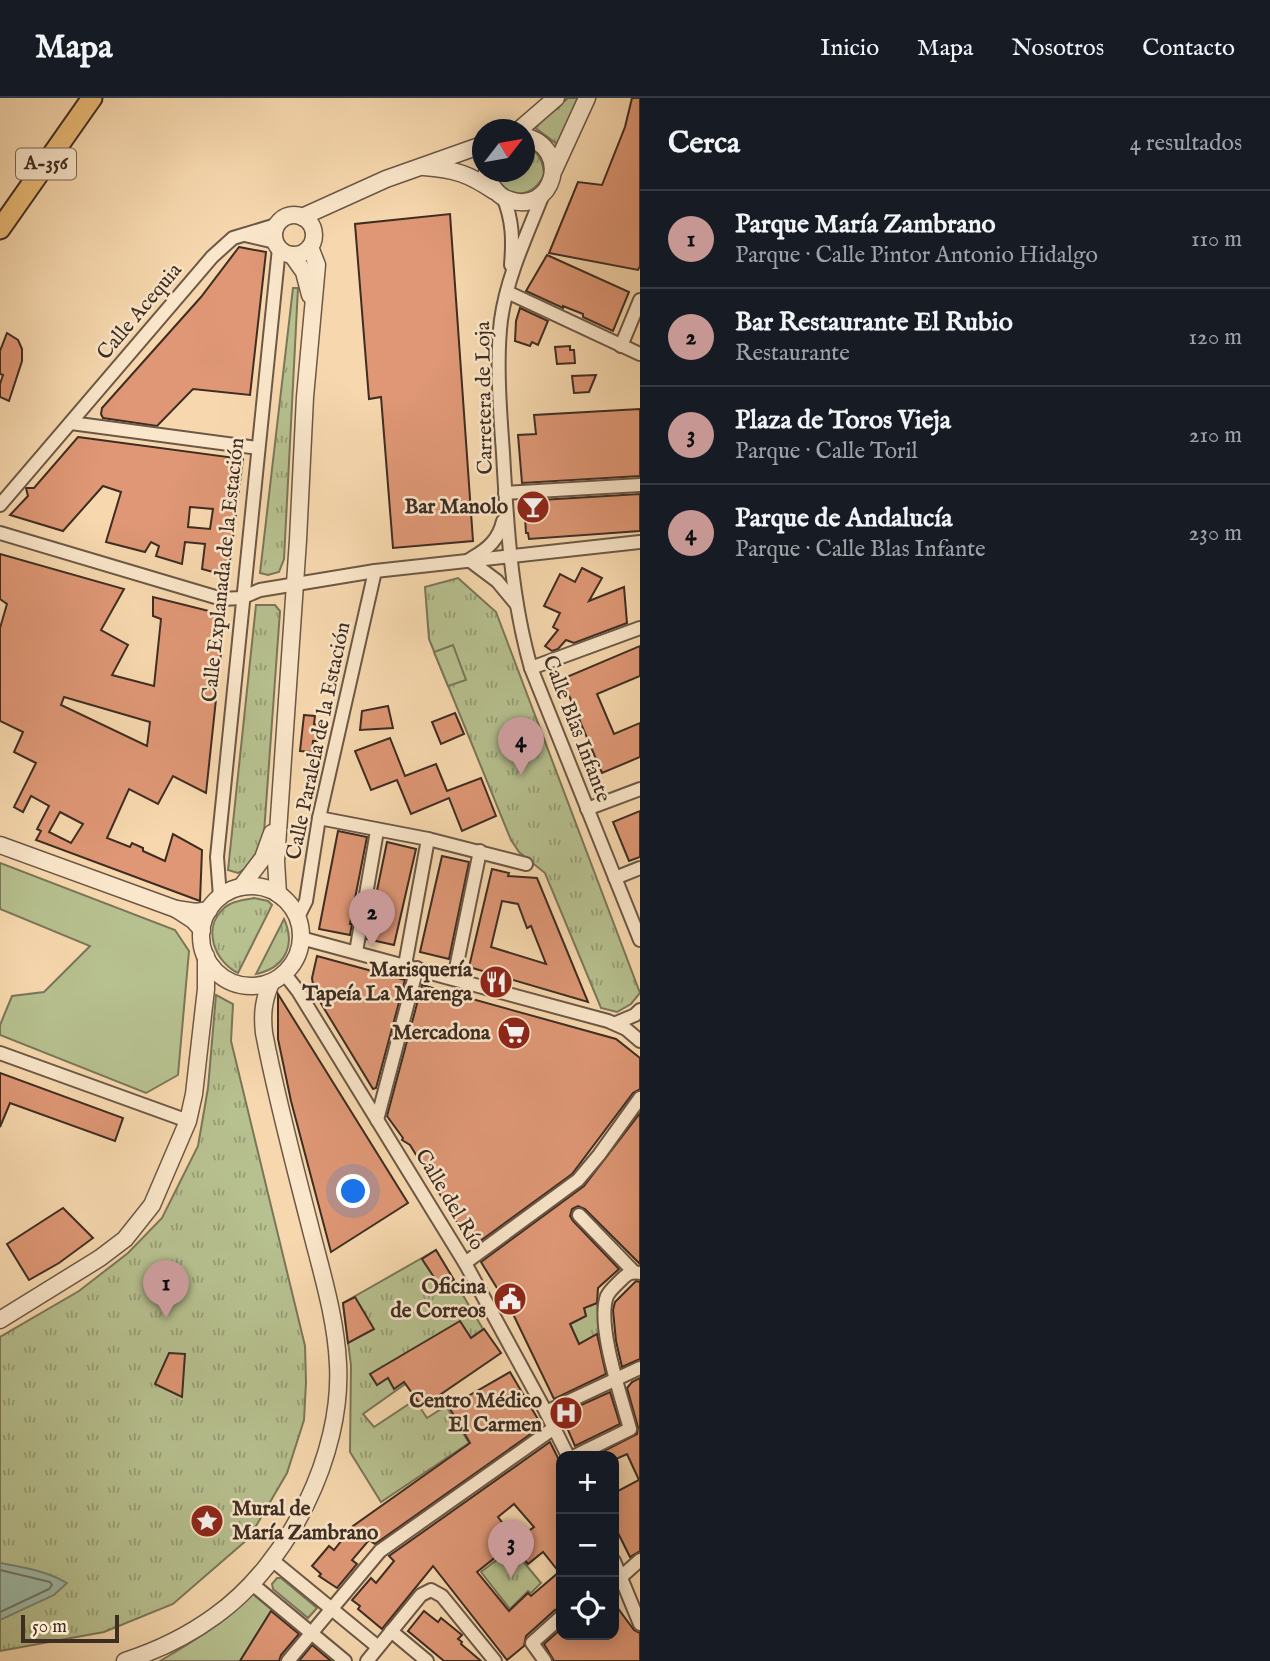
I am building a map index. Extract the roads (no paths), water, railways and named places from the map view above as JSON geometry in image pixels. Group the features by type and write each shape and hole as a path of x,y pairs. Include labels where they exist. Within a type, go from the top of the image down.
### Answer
{"main road":[{"name":"A-356","path":"0,229 92,98"}],"street":[{"path":"532,119 556,98"},
{"path":"424,167 472,175 499,194 523,202 543,194 549,186 587,98"},
{"path":"535,140 544,145 551,155 554,170"},
{"path":"307,223 343,197 472,148"},
{"path":"492,182 510,213 513,241 509,286 640,354"},
{"name":"Carretera de Loja","path":"518,607 509,556 505,494 500,404 501,321 509,286 543,194"},
{"path":"244,235 282,248 300,254 310,247 314,235 307,223 292,215 283,218 276,225 274,233 282,248 304,272 312,311"},
{"name":"Calle Acequia","path":"0,505 212,257 233,238 276,225"},
{"path":"278,894 276,861 317,264 310,247"},
{"name":"Calle Explanada de la Estación","path":"220,897 217,857 241,598 282,248"},
{"path":"621,346 640,300"},
{"path":"71,423 258,448"},
{"path":"505,494 640,485"},
{"path":"468,560 483,552 500,535 506,508"},
{"path":"0,533 222,599 241,598 260,590 375,571 640,542"},
{"path":"468,560 497,581 518,607"},
{"name":"Calle Paralela de la Estación","path":"298,917 306,901 319,818 375,571"},
{"name":"Calle Blas Infante","path":"518,607 531,668 640,940"},
{"path":"531,668 640,628"},
{"path":"587,809 640,789"},
{"path":"2,1317 100,1258 125,1239 152,1205 188,1121 194,1094 206,989 206,956 202,930 209,909 220,897 241,887 263,858 280,811"},
{"path":"319,818 428,839 526,864"},
{"path":"356,952 377,831"},
{"path":"377,1120 411,967 428,839"},
{"path":"0,845 176,909 196,912 209,909"},
{"path":"454,978 480,851"},
{"path":"615,878 640,868"},
{"path":"206,956 213,968 224,978 239,985 258,986 277,978 290,968 298,954 301,938 298,917 286,900 267,888 241,887"},
{"path":"176,909 193,920 202,930"},
{"path":"301,938 616,1023 638,1038"},
{"path":"133,1659 215,1616 272,1560 292,1531 316,1483 336,1412 338,1365 331,1310 271,1068 262,1014 265,998 277,978"},
{"name":"Calle del Río","path":"277,978 298,991 465,1263 566,1451"},
{"path":"616,1023 638,1013"},
{"path":"638,1013 633,1024 638,1038"},
{"path":"0,1053 188,1121"},
{"path":"465,1263 578,1180 640,1098"},
{"path":"579,1215 637,1273"},
{"path":"585,1451 630,1429 605,1328 605,1303 608,1293 626,1275 637,1273"},
{"path":"546,1412 640,1368"},
{"path":"288,1661 380,1551 554,1428"},
{"path":"272,1560 378,1647"},
{"path":"640,1560 619,1584 640,1624"},
{"path":"251,1583 345,1661"},
{"path":"367,1661 421,1595 432,1590 442,1595 495,1661"},
{"path":"545,1661 531,1643 556,1621"},
{"path":"391,1631 427,1661"}],"water":[{"path":"0,1563 43,1572 67,1583 54,1595 0,1620"}],"place":[{"name":"Bar Manolo","path":"533,507"},
{"name":"Parque de Andalucía","path":"521,775"},
{"name":"Bar Restaurante El Rubio","path":"372,947"},
{"name":"Marisquería Tapeía La Marenga","path":"496,982"},
{"name":"Mercadona","path":"514,1033"},
{"name":"Oficina de Correos","path":"510,1299"},
{"name":"Parque María Zambrano","path":"166,1318"},
{"name":"Centro Médico El Carmen","path":"566,1413"},
{"name":"Mural de María Zambrano","path":"207,1521"},
{"name":"Plaza de Toros Vieja","path":"511,1578"}]}
